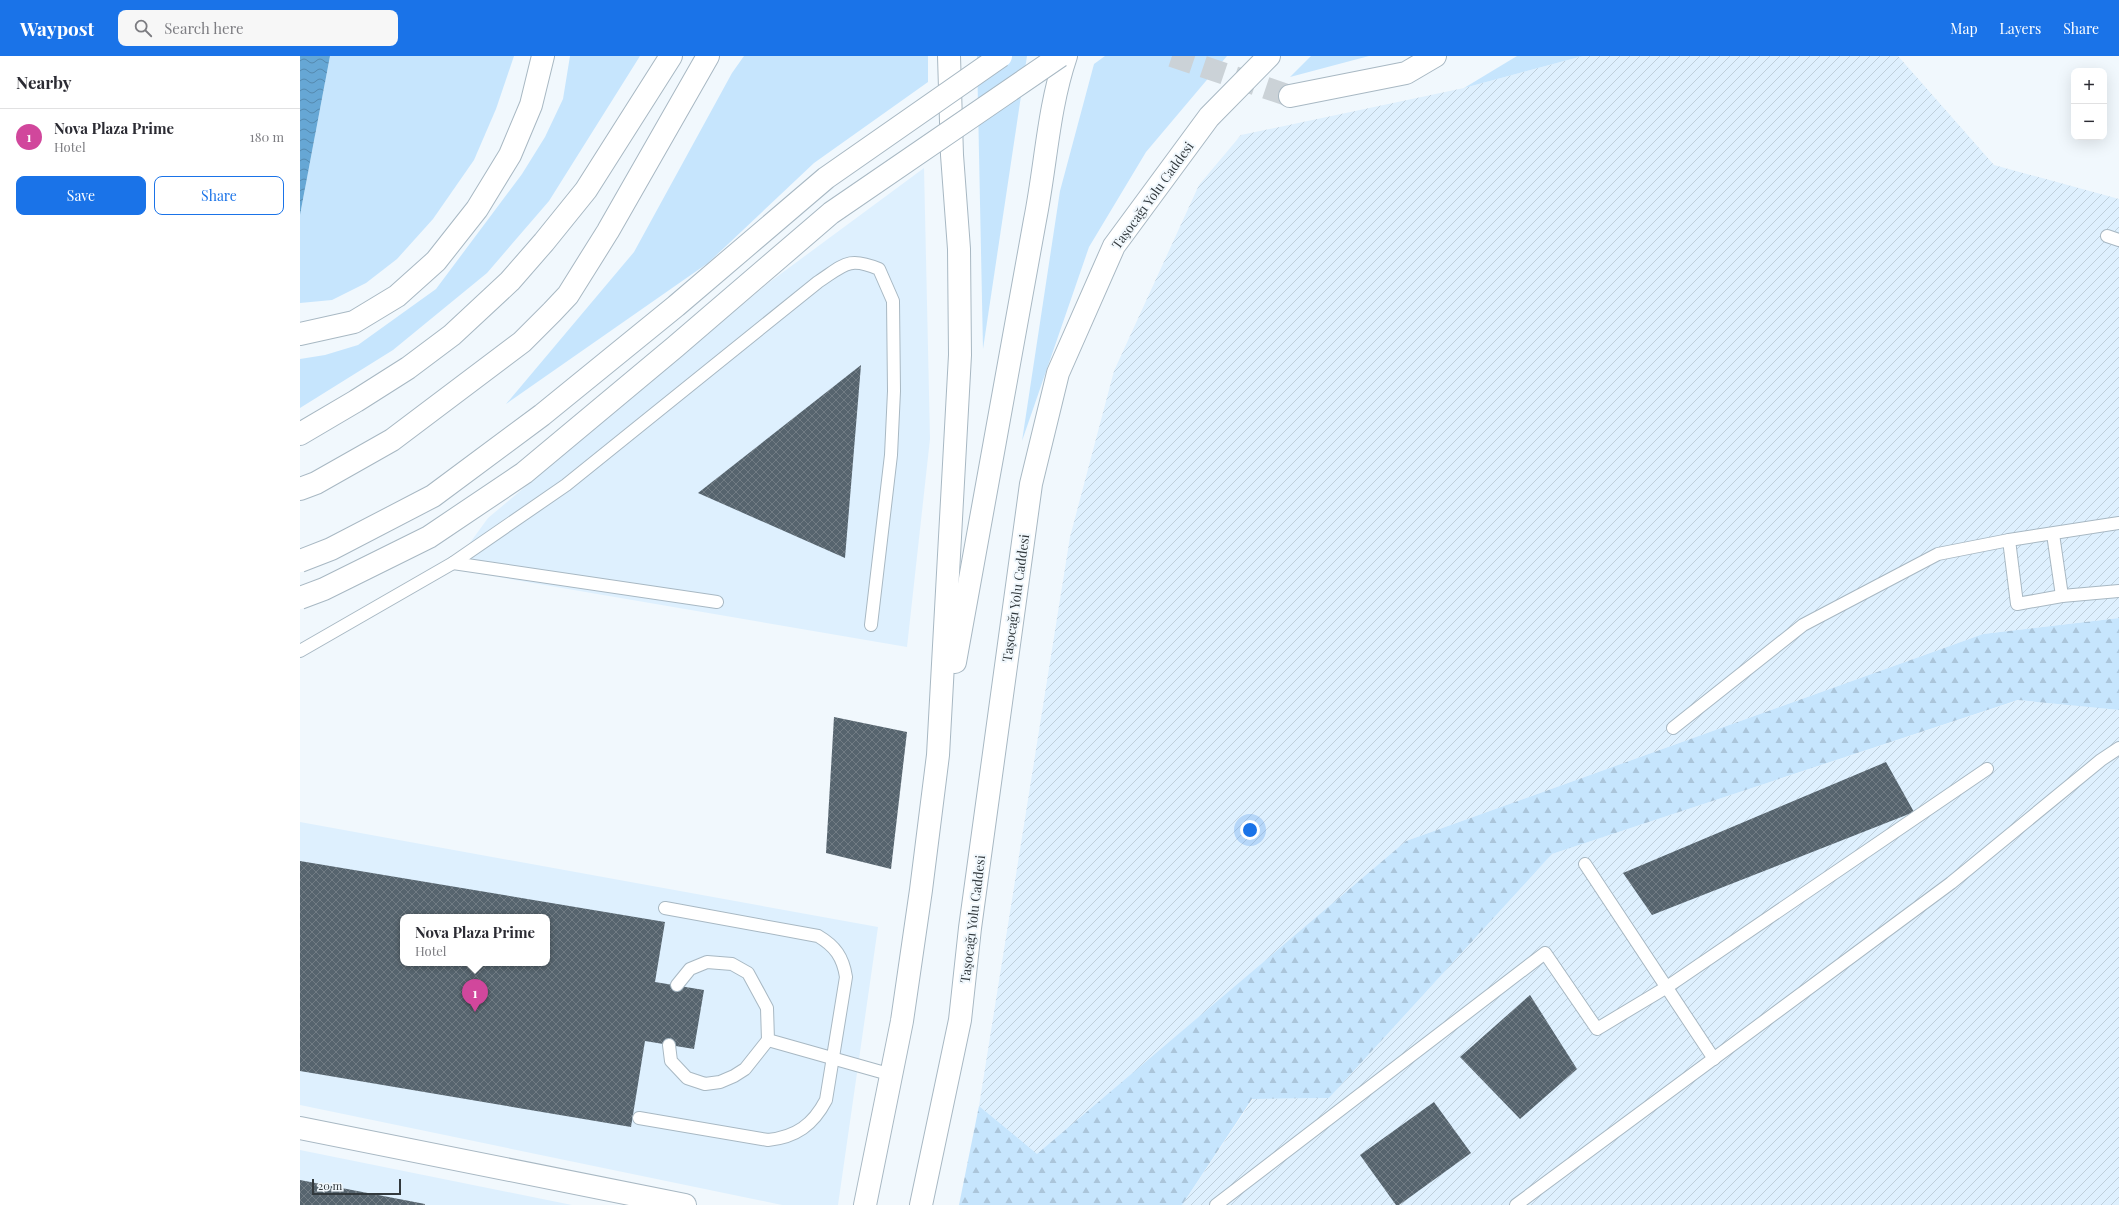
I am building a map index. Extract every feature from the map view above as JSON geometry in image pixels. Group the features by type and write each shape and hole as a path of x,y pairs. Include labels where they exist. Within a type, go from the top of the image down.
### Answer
{"main road":[{"path":"300,334 354,322 397,296 436,261 477,209 510,155 531,106 543,56"},
{"path":"300,434 408,368 452,335 510,281 586,190 671,56"},
{"path":"300,489 316,483 392,440 522,342 552,312 568,295 608,231 708,56"},
{"path":"938,755 960,355 959,250 952,155 949,56"},
{"path":"300,561 331,549 433,496 542,415 676,306 826,178 1001,56"},
{"path":"300,598 324,589 429,538 524,473 675,347 831,213 1060,56"},
{"path":"865,1205 902,1022 919,905 938,755 981,522 1004,380 1039,198 1056,87 1066,56"},
{"name":"Taşocağı Yolu Caddesi","path":"921,1205 960,1020 970,928 1031,484 1058,373 1114,246 1210,117 1269,56"},
{"path":"1290,96 1406,73 1435,56"},
{"path":"300,1128 685,1205"}],"lane":[{"path":"2106,236 2119,240"},
{"path":"300,652 453,563 566,485 818,282 847,262 863,262 879,269 893,301 894,390 891,455 871,625"},
{"path":"1673,728 1803,625 1938,554 2009,540 2119,523"},
{"path":"2053,534 2062,596"},
{"path":"2009,540 2017,604 2062,596 2119,591"},
{"path":"453,563 717,602"},
{"path":"1516,1205 1952,883 2101,760 2119,748"},
{"path":"1216,1205 1545,953 1597,1029 1667,987 1987,769"},
{"path":"1585,864 1714,1059"},
{"path":"639,1118 768,1140 795,1134 808,1125 818,1114 826,1100 846,977 844,965 839,953 830,943 818,936 804,932 665,908"},
{"path":"669,1045 671,1061 687,1078 705,1084 720,1082 745,1069 768,1040 767,1008 748,974 732,964 707,962 690,970 677,985"},
{"path":"768,1040 892,1075"}],"shaded area":[{"path":"1583,56 1898,56 1994,165 2119,199 2119,618 1983,634 1406,841 1037,1155 979,1106 1070,537 1114,371 1199,185 1241,135 1464,88"},
{"path":"924,168 930,439 907,647 451,569 488,518 767,284"},
{"path":"2019,700 2119,710 2119,1205 1182,1205 1253,1099 1329,1098 1552,854"},
{"path":"300,822 878,927 838,1205 782,1205 300,1105"},
{"path":"300,1150 572,1205 300,1205"}],"green space":[{"path":"330,56 514,56 496,109 474,160 433,219 397,259 366,283 332,300 300,303 300,215"},
{"path":"570,56 640,56 549,201 487,273 393,350 300,408 300,359 325,355 358,345 436,289 522,174 545,137 563,99"},
{"path":"744,56 928,56 928,82 814,163 708,263 506,404 634,252 732,73"},
{"path":"977,56 1027,56 983,349"},
{"path":"1105,56 1227,56 1146,152 1089,247 1022,441 1060,191 1094,64"},
{"path":"1311,56 1369,56 1290,77"},
{"path":"1517,56 1583,56 1464,88"},
{"path":"2119,618 2119,710 2018,700 1552,854 1329,1098 1252,1099 1182,1205 959,1205 979,1106 1037,1154 1406,841 1983,634"}],"water":[{"path":"300,56 330,56 300,215"}],"building":[{"path":"861,365 845,558 698,493"},
{"path":"834,717 907,732 891,869 826,853"},
{"path":"1886,762 1914,812 1652,915 1623,873"},
{"path":"300,861 665,922 655,982 704,990 694,1049 645,1041 631,1127 300,1071"},
{"path":"1530,995 1577,1069 1520,1119 1460,1057"},
{"path":"1434,1102 1471,1153 1399,1205 1396,1205 1360,1155"},
{"path":"300,1180 425,1204 425,1205 300,1205"}],"tunnel":[{"path":"1172,56 1290,96"}],"place":[{"name":"Nova Plaza Prime","path":"475,1012"}]}
